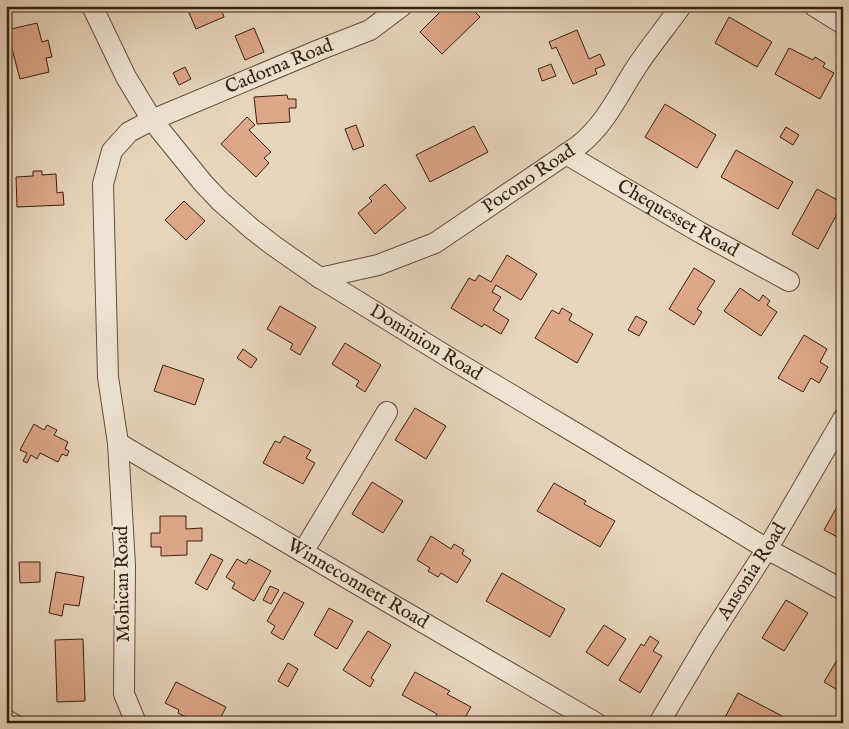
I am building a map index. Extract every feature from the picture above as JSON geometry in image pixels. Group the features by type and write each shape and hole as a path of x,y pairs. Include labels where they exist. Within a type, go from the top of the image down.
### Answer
{"street":[{"name":"Dominion Road","path":"92,6 126,77 152,120 220,201 274,246 320,278 453,360 589,440 767,549 843,590"},
{"name":"Cadorna Road","path":"118,443 108,377 103,184 112,151 129,132 152,120 370,30 402,6"},
{"name":"Pocono Road","path":"320,278 378,265 435,243 589,138 607,116 638,65 681,6"},
{"path":"814,6 843,24"},
{"name":"Chequesset Road","path":"566,154 701,233 789,281"},
{"path":"303,552 387,412"},
{"name":"Ansonia Road","path":"659,723 707,642 767,549 843,419"},
{"name":"Winneconnett Road","path":"118,443 596,723"},
{"name":"Mohican Road","path":"118,443 125,566 124,694 136,723"}],"lane":[{"path":"6,714 21,723"}],"building":[{"path":"186,6 220,6 224,17 196,29"},
{"path":"446,6 469,6 480,17 442,54 420,32"},
{"path":"729,17 772,42 757,67 715,43"},
{"path":"37,23 42,42 48,40 52,57 46,58 49,72 20,79 7,30"},
{"path":"254,28 264,52 245,60 235,36"},
{"path":"577,30 589,59 600,54 605,65 595,69 597,74 573,84 556,47 552,49 549,42"},
{"path":"789,48 813,60 815,57 825,63 823,67 834,73 820,99 775,74"},
{"path":"551,64 556,76 542,81 538,69"},
{"path":"185,67 191,79 179,85 173,73"},
{"path":"287,95 288,99 296,99 296,108 289,108 290,122 257,124 254,97"},
{"path":"665,104 716,135 697,168 645,137"},
{"path":"247,117 255,125 249,130 271,152 264,158 269,163 256,177 221,144"},
{"path":"356,125 364,146 353,150 345,129"},
{"path":"474,126 488,152 430,182 416,155"},
{"path":"786,127 799,135 793,145 780,137"},
{"path":"736,150 793,182 778,209 721,177"},
{"path":"33,171 42,171 42,175 56,174 57,193 63,192 64,205 17,207 16,177 33,176"},
{"path":"385,184 406,208 375,234 358,213 372,201 369,198"},
{"path":"817,189 843,203 818,249 792,234"},
{"path":"184,201 205,221 186,240 165,220"},
{"path":"507,255 537,274 521,300 496,285 492,292 501,297 493,310 509,320 501,334 484,324 482,327 451,308 469,278 475,281 479,275 491,282"},
{"path":"694,268 715,281 697,309 702,312 694,325 669,309"},
{"path":"740,288 759,301 763,295 770,301 767,305 777,312 761,336 724,311"},
{"path":"280,306 316,327 300,355 290,349 293,344 267,329"},
{"path":"562,308 572,314 569,320 593,334 577,363 535,338 552,310 559,314"},
{"path":"636,316 647,322 639,336 628,330"},
{"path":"804,335 827,349 820,362 828,367 819,383 811,378 803,392 778,378"},
{"path":"345,343 381,365 365,392 356,386 359,381 332,364"},
{"path":"243,349 257,359 251,368 237,358"},
{"path":"163,365 204,379 195,405 154,391"},
{"path":"415,408 446,426 426,459 395,440"},
{"path":"34,424 44,430 47,425 57,430 54,435 68,442 65,449 69,451 67,456 62,454 58,462 40,453 37,459 31,455 27,463 23,461 27,453 20,450"},
{"path":"284,436 311,450 306,458 315,463 303,484 263,463 275,441 280,443"},
{"path":"372,482 403,501 383,533 352,514"},
{"path":"554,483 586,501 584,504 615,521 600,547 537,511"},
{"path":"843,496 843,540 824,530"},
{"path":"160,516 186,516 186,529 202,528 202,541 187,541 187,555 161,556 161,547 151,547 151,533 160,533"},
{"path":"431,536 451,549 454,544 464,550 462,554 471,560 457,583 441,573 438,577 428,571 430,568 417,560"},
{"path":"211,554 223,560 207,590 195,583"},
{"path":"237,559 246,564 249,559 271,571 254,601 232,588 235,583 226,577"},
{"path":"19,562 40,562 40,582 20,583"},
{"path":"56,572 84,577 79,606 64,604 62,616 49,613"},
{"path":"502,573 565,609 550,637 486,601"},
{"path":"270,586 279,590 271,604 263,600"},
{"path":"284,592 304,603 283,640 271,633 275,626 267,621"},
{"path":"786,600 808,613 784,651 762,638"},
{"path":"329,608 353,621 337,649 314,635"},
{"path":"604,625 626,639 608,666 586,652"},
{"path":"368,631 391,645 371,678 374,680 370,687 343,670"},
{"path":"650,636 659,642 653,651 662,656 640,693 619,680 641,644 644,646"},
{"path":"83,639 85,701 57,702 55,640"},
{"path":"843,650 843,693 824,682"},
{"path":"288,663 298,669 288,687 278,681"},
{"path":"415,672 450,691 447,694 471,707 462,723 444,723 435,718 437,714 402,695"},
{"path":"176,682 226,707 218,723 190,723 191,720 178,713 179,710 165,703"},
{"path":"738,693 782,716 779,723 722,723"}]}
